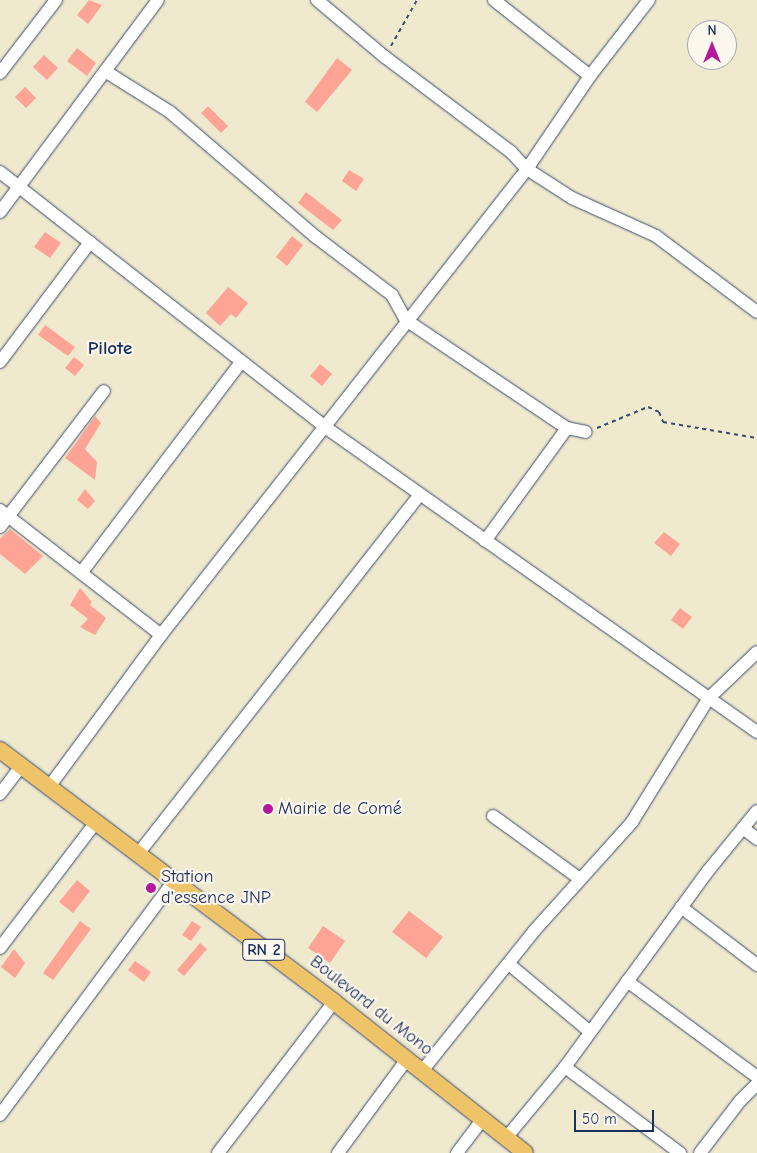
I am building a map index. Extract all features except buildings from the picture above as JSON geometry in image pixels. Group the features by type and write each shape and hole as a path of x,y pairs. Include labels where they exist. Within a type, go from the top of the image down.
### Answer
{"main road":[{"name":"Boulevard du Mono","path":"0,750 334,1002 525,1153"}],"street":[{"path":"0,73 56,0"},
{"path":"0,212 158,0"},
{"path":"317,0 385,57 511,152 527,169 572,198 656,236 757,312"},
{"path":"494,0 590,76"},
{"path":"48,787 161,635 325,428 406,320 527,169 590,76 647,1"},
{"path":"105,71 170,112 316,237 392,295 406,320 567,428 586,432"},
{"path":"0,172 325,428 757,732"},
{"path":"0,362 90,242"},
{"path":"81,573 241,362"},
{"path":"104,391 3,518 81,573 161,635"},
{"path":"484,541 567,428"},
{"path":"138,854 420,495"},
{"path":"422,1071 510,965 534,931 632,822 709,698 757,652"},
{"path":"0,794 21,766"},
{"path":"506,1138 565,1066 682,907 757,811"},
{"path":"493,816 580,879"},
{"path":"0,948 96,822"},
{"path":"743,828 757,839"},
{"path":"0,1115 173,882"},
{"path":"682,907 757,965"},
{"path":"510,965 590,1032"},
{"path":"627,981 757,1077"},
{"path":"218,1153 334,1002"},
{"path":"338,1153 407,1059"},
{"path":"565,1066 680,1153"},
{"path":"700,1153 740,1100 757,1084"},
{"path":"457,1153 482,1120"}],"path":[{"path":"385,57 416,0"},
{"path":"586,432 648,407 659,412 663,422 757,438"}],"place":[{"name":"Mairie de Comé","path":"268,809"},
{"name":"Station d'essence JNP","path":"151,888"}],"district":[{"name":"Pilote","path":"110,349"}]}
